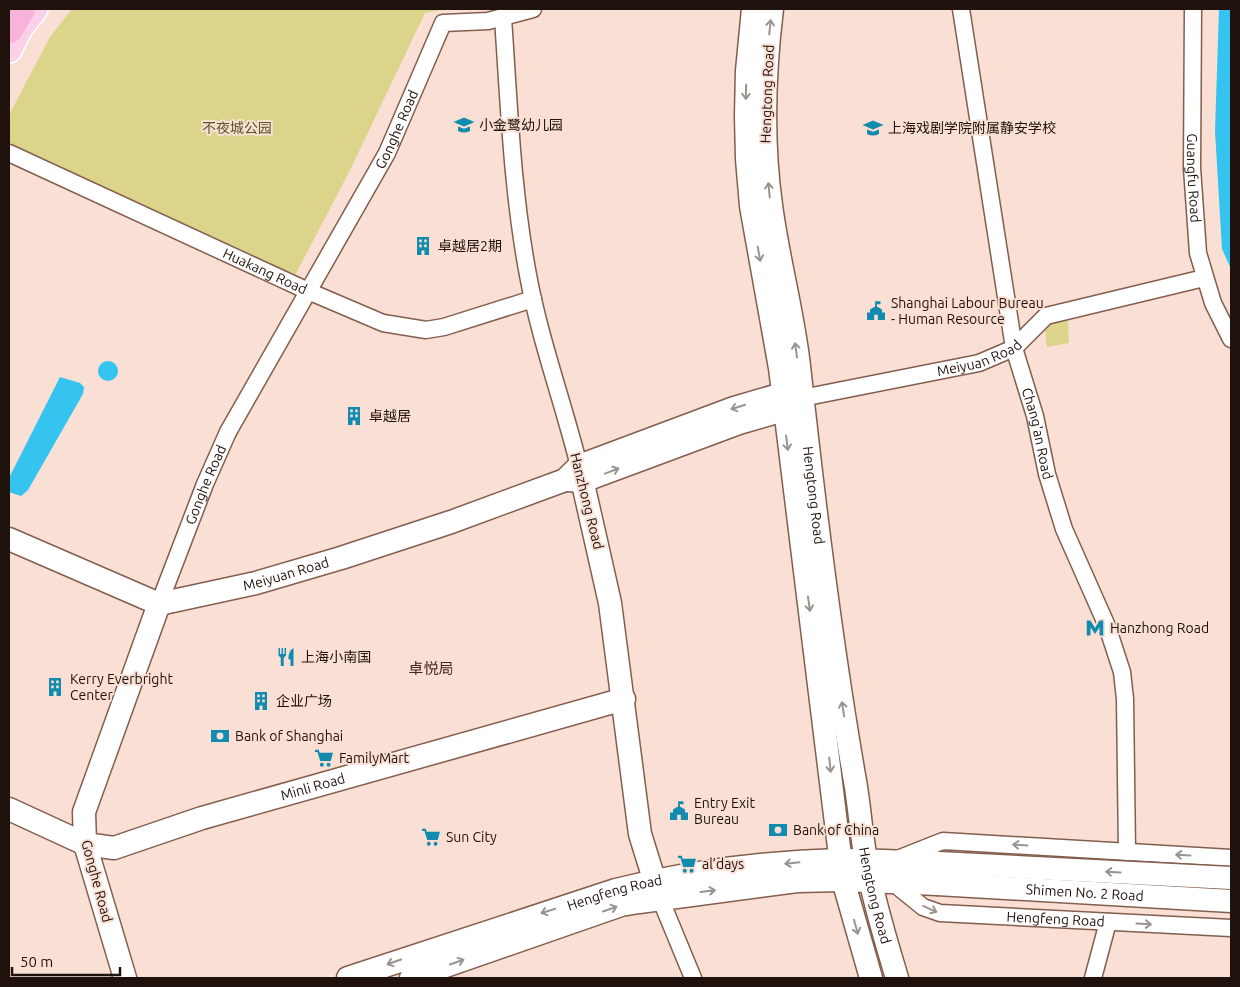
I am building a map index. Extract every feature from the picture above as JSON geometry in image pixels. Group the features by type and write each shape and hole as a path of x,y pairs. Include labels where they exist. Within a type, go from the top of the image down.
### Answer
{"highway":[{"path":"9,29 21,9"}],"main road":[{"path":"9,50 20,28 35,9"},
{"name":"Hengtong Road","path":"753,9 747,71 747,159 754,220 775,337 789,401 861,813 879,871 897,978"},
{"name":"Hengtong Road","path":"772,9 766,71 766,158 773,217 794,334 789,401 842,870 871,978"},
{"name":"Meiyuan Road","path":"159,604 256,583 341,558 451,522 576,476 739,423 789,401"},
{"name":"Hanzhong Road","path":"576,476 608,593 624,699 640,834 657,889"},
{"path":"9,539 159,604"},
{"name":"Gonghe Road","path":"125,978 85,844 84,812 159,604"},
{"name":"Minli Road","path":"9,809 85,844 114,848 202,818 624,699"},
{"name":"Hengfeng Road","path":"348,978 616,890 657,889 799,862 842,870 938,873"},
{"name":"Shimen No. 2 Road","path":"938,873 1231,878"},
{"name":"Shimen No. 2 Road","path":"938,873 1231,901"},
{"name":"Hengfeng Road","path":"411,978 621,906 657,889"}],"street":[{"path":"503,18 533,9"},
{"name":"Chang'an Road","path":"961,9 1014,348 1035,416 1047,474 1064,529 1107,626 1122,672 1125,699 1127,852"},
{"name":"Guangfu Road","path":"1193,9 1192,168 1198,253 1204,278 1231,339"},
{"name":"Gonghe Road","path":"159,604 205,484 228,432 391,144 443,23 474,23 503,18"},
{"name":"Hanzhong Road","path":"503,18 517,210 533,300 576,476"},
{"name":"Huakang Road","path":"9,153 308,291 383,323 426,330 444,327 533,300"},
{"name":"Meiyuan Road","path":"789,401 978,363 1014,348 1046,316 1204,278"},
{"name":"Hengfeng Road","path":"1231,858 943,841 932,843 879,871 923,906 940,913 1231,928"},
{"name":"Hanzhong Road","path":"657,889 693,978"},
{"path":"1093,978 1108,922"}],"green space":[{"name":"不夜城公园","path":"72,9 446,9 425,13 350,170 289,287 9,148 9,115 50,37"},
{"path":"1068,320 1069,343 1047,347 1044,324"}],"water":[{"path":"1219,9 1231,9 1231,269 1222,249 1215,131"},
{"path":"108,361 115,364 118,371 115,378 108,381 101,378 98,371 101,364"},
{"path":"60,377 80,383 84,387 83,394 28,490 21,496 9,492 9,478"}],"place":[{"name":"小金鹭幼儿园","path":"464,125"},
{"name":"上海戏剧学院附属静安学校","path":"873,128"},
{"name":"卓越居2期","path":"423,246"},
{"name":"Shanghai Labour Bureau - Human Resource","path":"876,311"},
{"name":"卓越居","path":"354,416"},
{"name":"Hanzhong Road","path":"1095,628"},
{"name":"上海小南国","path":"286,657"},
{"name":"Kerry Everbright Center","path":"55,687"},
{"name":"企业广场","path":"261,701"},
{"name":"Bank of Shanghai","path":"220,736"},
{"name":"FamilyMart","path":"324,758"},
{"name":"Entry Exit Bureau","path":"679,811"},
{"name":"Bank of China","path":"778,830"},
{"name":"Sun City","path":"431,837"},
{"name":"al’days","path":"687,864"}],"district":[{"name":"卓悦局","path":"431,668"}]}
